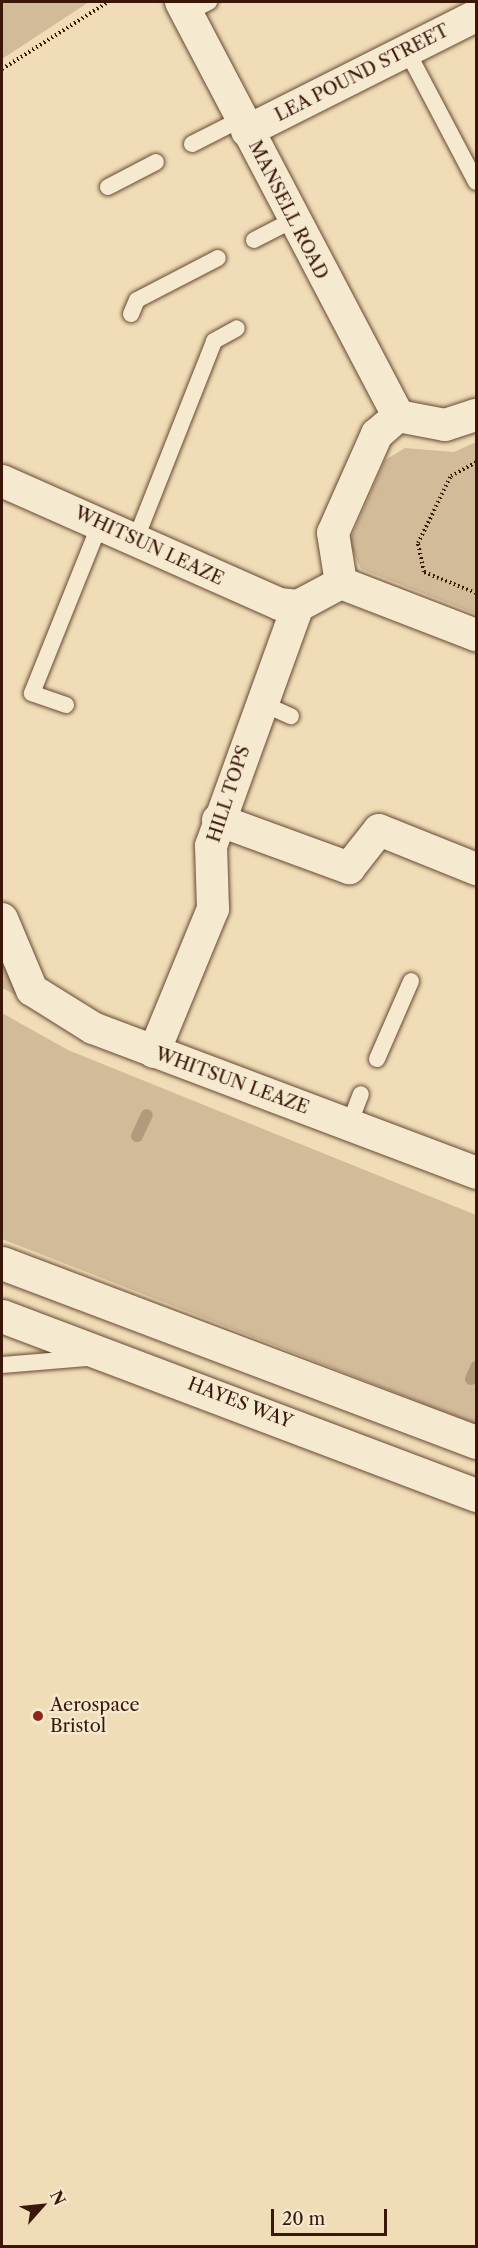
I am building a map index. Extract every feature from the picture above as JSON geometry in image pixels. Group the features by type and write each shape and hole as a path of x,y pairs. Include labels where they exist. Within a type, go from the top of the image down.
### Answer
{"street":[{"name":"MANSELL ROAD","path":"193,5 244,125 292,220 398,416"},
{"name":"LEA POUND STREET","path":"244,125 417,38 477,16"},
{"path":"341,584 333,533 377,434 398,416 445,425 477,415"},
{"name":"WHITSUN LEAZE","path":"2,481 279,604 298,606"},
{"path":"298,606 341,584 477,635"},
{"name":"HILL TOPS","path":"154,1052 213,909 211,846 218,820 259,702 298,606"},
{"path":"218,820 348,868 379,830 477,869"},
{"name":"WHITSUN LEAZE","path":"2,919 32,990 93,1028 477,1173"},
{"path":"2,1263 477,1442"},
{"name":"HAYES WAY","path":"2,1316 124,1359 477,1495"}],"lane":[{"path":"417,38 477,182"},
{"path":"192,144 244,125"},
{"path":"108,187 156,162"},
{"path":"254,240 292,220"},
{"path":"131,314 137,300 218,258"},
{"path":"135,541 214,341 237,328"},
{"path":"66,705 32,693 99,526"},
{"path":"259,702 291,716"},
{"path":"377,1059 411,981"},
{"path":"349,1125 362,1094"},
{"path":"2,1365 46,1358 124,1359"}],"path":[{"path":"2,69 108,2"},
{"path":"477,462 451,476 418,543 424,572 477,594"}],"shaded area":[{"path":"2,2 89,2 2,59"},
{"path":"476,442 476,614 361,569 349,543 385,460 405,448 454,452"},
{"path":"2,938 18,996 2,988"},
{"path":"2,1013 68,1050 476,1215 476,1424 2,1239"}],"waterway":[{"path":"137,1136 147,1115"},
{"path":"471,1379 476,1367"}],"place":[{"name":"Aerospace Bristol","path":"38,1716"}]}
